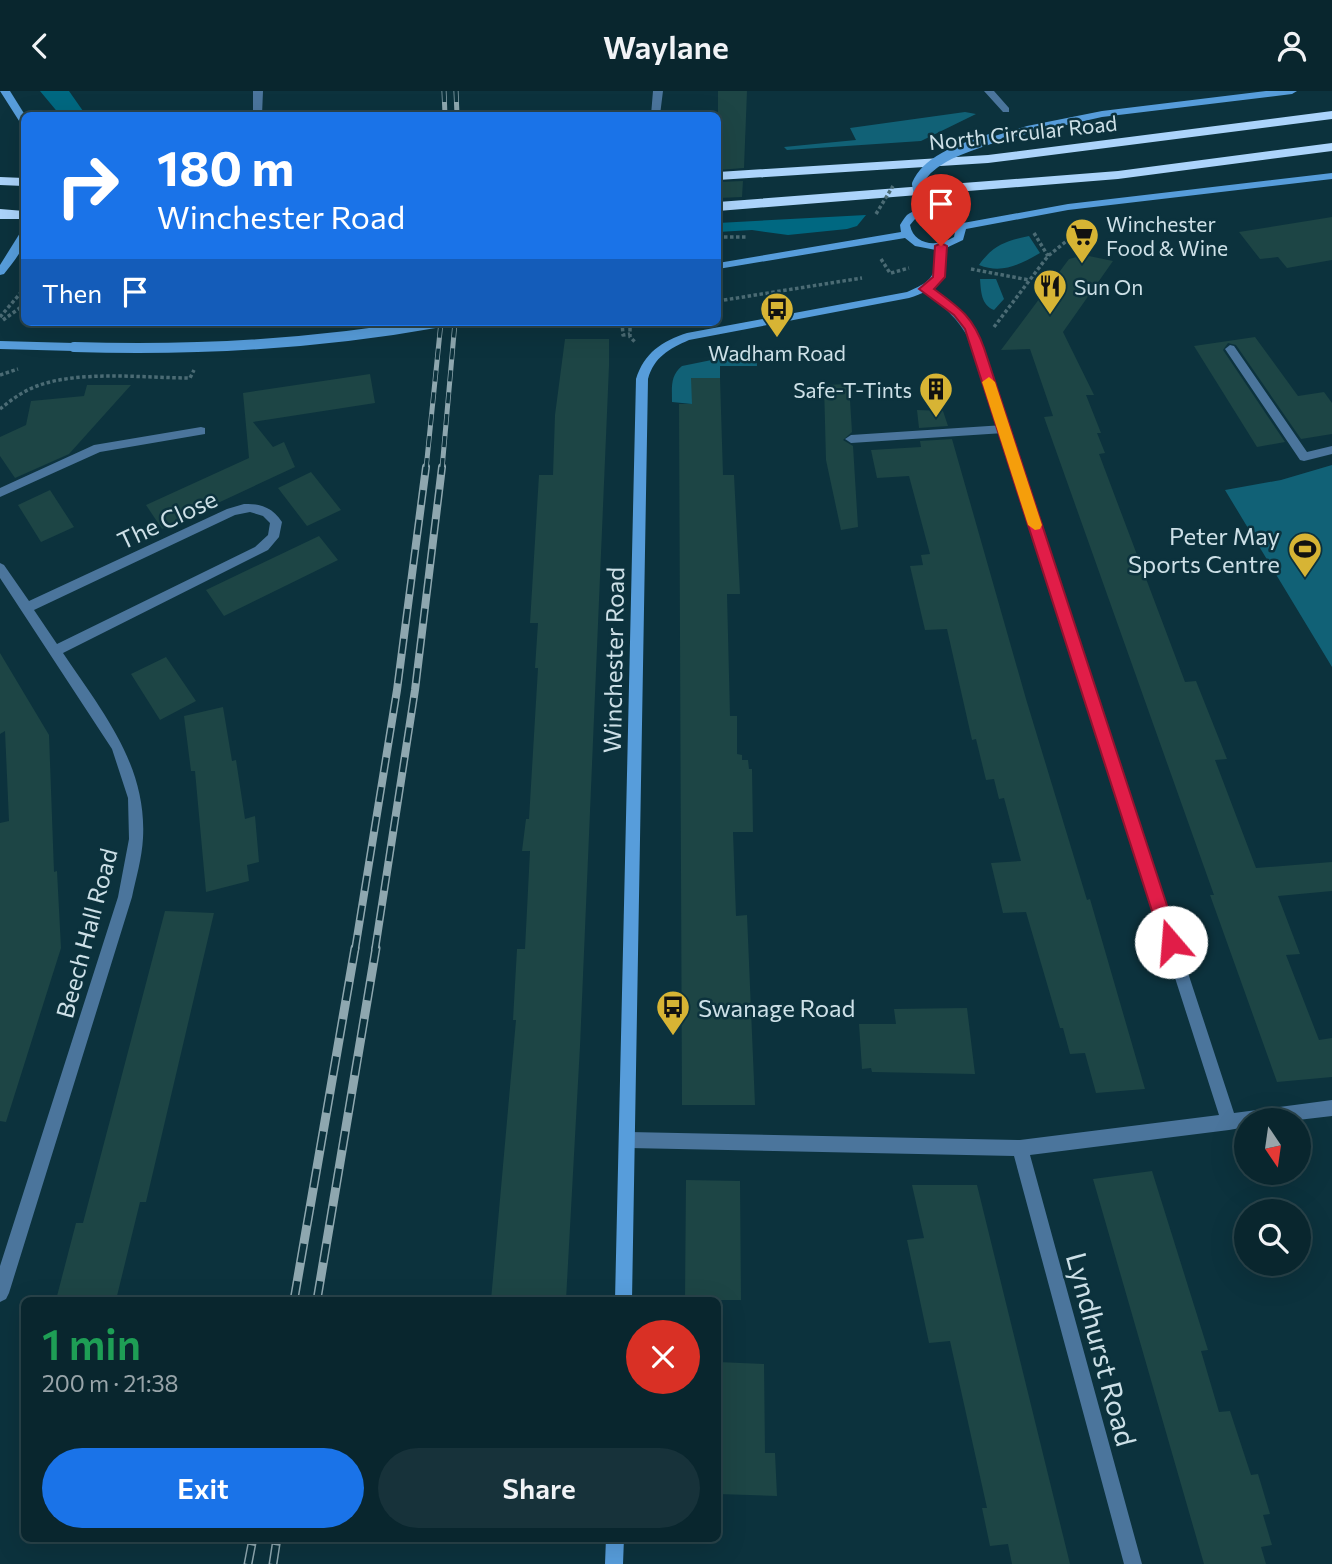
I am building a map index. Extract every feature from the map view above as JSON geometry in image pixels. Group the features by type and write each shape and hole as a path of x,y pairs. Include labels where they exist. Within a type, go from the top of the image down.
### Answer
{"highway":[{"name":"North Circular Road","path":"721,176 988,159 1332,115"},
{"name":"North Circular Road","path":"721,207 1118,174 1332,147"},
{"path":"0,181 21,182"},
{"path":"0,214 21,215"}],"main road":[{"path":"5,91 21,117"},
{"path":"923,212 917,183 920,176 943,158 990,139 1104,115 1292,91"},
{"path":"906,234 908,221 923,212 946,215 961,227 1117,200 1332,176"},
{"path":"721,265 906,234 924,245 949,245 960,238 961,227"},
{"path":"0,272 21,241"},
{"path":"925,289 939,277 941,246"},
{"name":"Winchester Road","path":"623,1297 629,1140 642,379 645,365 659,350 687,337 909,295 925,289"},
{"path":"0,345 173,349 271,345 417,326"},
{"path":"614,1564 615,1542"}],"street":[{"path":"258,91 258,112"},
{"path":"656,112 658,91"},
{"path":"989,91 1006,110"},
{"path":"925,289 958,313 971,328 1229,1122"},
{"path":"1230,349 1304,457 1332,450"},
{"path":"850,439 1004,429"},
{"path":"0,493 98,448 201,431"},
{"name":"The Close","path":"26,608 231,512 252,507 272,515 276,522 273,539 255,554 54,651"},
{"name":"Beech Hall Road","path":"0,568 118,747 135,798 135,839 125,897 0,1293"},
{"path":"629,1140 1020,1147 1332,1108"},
{"name":"Lyndhurst Road","path":"1020,1147 1133,1564"}],"path":[{"path":"978,348 1048,256 1117,200"},
{"path":"1030,226 1048,256"},
{"path":"884,274 917,265"},
{"path":"971,269 1030,280"},
{"path":"721,301 868,277"},
{"path":"783,284 785,290"},
{"path":"1,319 21,293"},
{"path":"1,319 21,307"},
{"path":"622,326 623,335 630,334"},
{"path":"0,409 12,399 42,384 80,380 190,378 195,367"}],"shaded area":[{"path":"40,91 69,91 85,112 58,112"},
{"path":"965,112 976,114 921,141 787,150 784,147 856,140 850,128"},
{"path":"866,215 857,226 847,229 788,235 752,230 721,232 721,223"},
{"path":"1029,236 1040,253 1010,267 995,269 979,265 989,253 1001,245"},
{"path":"980,279 996,279 1004,299 994,310 984,301"},
{"path":"756,351 757,366 720,366 720,378 692,378 692,404 672,402 674,378 682,366"},
{"name":"Peter May Sports Centre","path":"1332,465 1332,667 1225,490 1281,480"}],"building":[{"path":"718,91 747,91 744,168 721,170 721,112 718,112"},
{"path":"743,181 742,197 721,198 721,182"},
{"path":"1332,217 1332,260 1287,268 1278,257 1260,259 1239,232"},
{"path":"1084,255 1113,261 1063,332 1094,395 1086,395 1101,433 1097,433 1105,453 1099,454 1185,682 1196,681 1227,759 1215,760 1256,868 1332,862 1332,891 1278,896 1300,954 1286,955 1319,1040 1332,1038 1332,1077 1277,1082 1210,895 1214,895 1044,417 1053,416 1030,349 1001,350 1069,259"},
{"path":"1255,337 1298,396 1324,392 1332,403 1332,434 1301,439 1236,345 1228,343 1223,350 1285,442 1257,447 1194,346"},
{"path":"565,339 609,339 580,1046 566,1297 491,1297 516,1020 513,1020 517,949 525,949 530,851 522,851 526,819 529,819 538,668 535,668 538,623 530,623 539,475 553,475 555,415"},
{"path":"370,374 375,403 253,422 273,447 284,442 295,467 162,529 146,505 249,458 243,393"},
{"path":"691,378 720,378 723,475 734,475 740,594 727,594 730,716 737,716 737,754 742,755 742,760 748,760 749,769 752,769 753,832 733,832 736,916 747,915 755,1105 682,1105 679,404 692,404"},
{"path":"849,384 852,432 843,440 853,446 858,527 841,530 826,460 824,385"},
{"path":"87,385 131,385 69,454 15,478 0,456 0,437 26,425 31,401 84,396"},
{"name":"Safe-T-Tints","path":"917,410 943,411 948,426 919,428"},
{"path":"952,439 1026,699 1087,900 1090,899 1145,1089 1096,1093 1085,1053 1070,1054 1026,912 1003,913 991,863 1021,861 1004,798 999,799 994,779 986,780 976,739 972,740 947,629 925,630 910,566 923,565 921,555 930,554 909,476 877,478 871,450 921,447 920,441"},
{"path":"311,472 341,510 307,526 278,488"},
{"path":"50,490 74,527 41,542 18,505"},
{"path":"319,536 338,560 224,616 206,590"},
{"path":"0,653 49,735 54,872 57,871 61,948 6,1122 0,1121 0,823 9,821 5,731 0,734"},
{"path":"166,657 196,701 160,720 131,674"},
{"path":"223,707 232,761 236,760 245,819 255,816 259,862 247,865 249,881 206,892 195,771 191,771 184,716"},
{"path":"165,911 214,913 146,1202 140,1202 117,1297 57,1297 76,1223 83,1223"},
{"path":"967,1008 975,1074 872,1072 871,1068 862,1069 859,1024 896,1024 894,1009"},
{"path":"1152,1171 1208,1350 1201,1351 1219,1412 1230,1411 1251,1475 1258,1474 1270,1514 1263,1515 1272,1545 1261,1547 1266,1564 1204,1564 1093,1179"},
{"path":"686,1180 740,1181 741,1300 685,1297"},
{"path":"912,1185 977,1185 1070,1564 1012,1564 1008,1544 990,1546 982,1508 987,1508 950,1341 929,1343 907,1240 924,1238"},
{"path":"721,1362 764,1364 765,1453 775,1453 777,1496 721,1494"}],"railway":[{"path":"444,91 445,112"},
{"path":"456,91 457,112"},
{"path":"426,469 441,326"},
{"path":"442,469 455,326"},
{"path":"355,950 397,690 426,467"},
{"path":"375,950 415,690 442,467"},
{"path":"295,1297 355,948"},
{"path":"318,1297 376,948"},
{"path":"248,1564 252,1542"},
{"path":"273,1564 276,1542"}],"slow traffic":[{"path":"989,382 1035,525"}],"place":[{"name":"Winchester Food & Wine","path":"1082,265"},
{"name":"Sun On","path":"1050,316"},
{"name":"Wadham Road","path":"777,339"},
{"name":"Safe-T-Tints","path":"936,419"},
{"name":"Peter May Sports Centre","path":"1305,579"},
{"name":"Swanage Road","path":"673,1037"}],"route":[{"path":"941,246 939,277 925,289 945,301 971,328 1171,942"}]}
